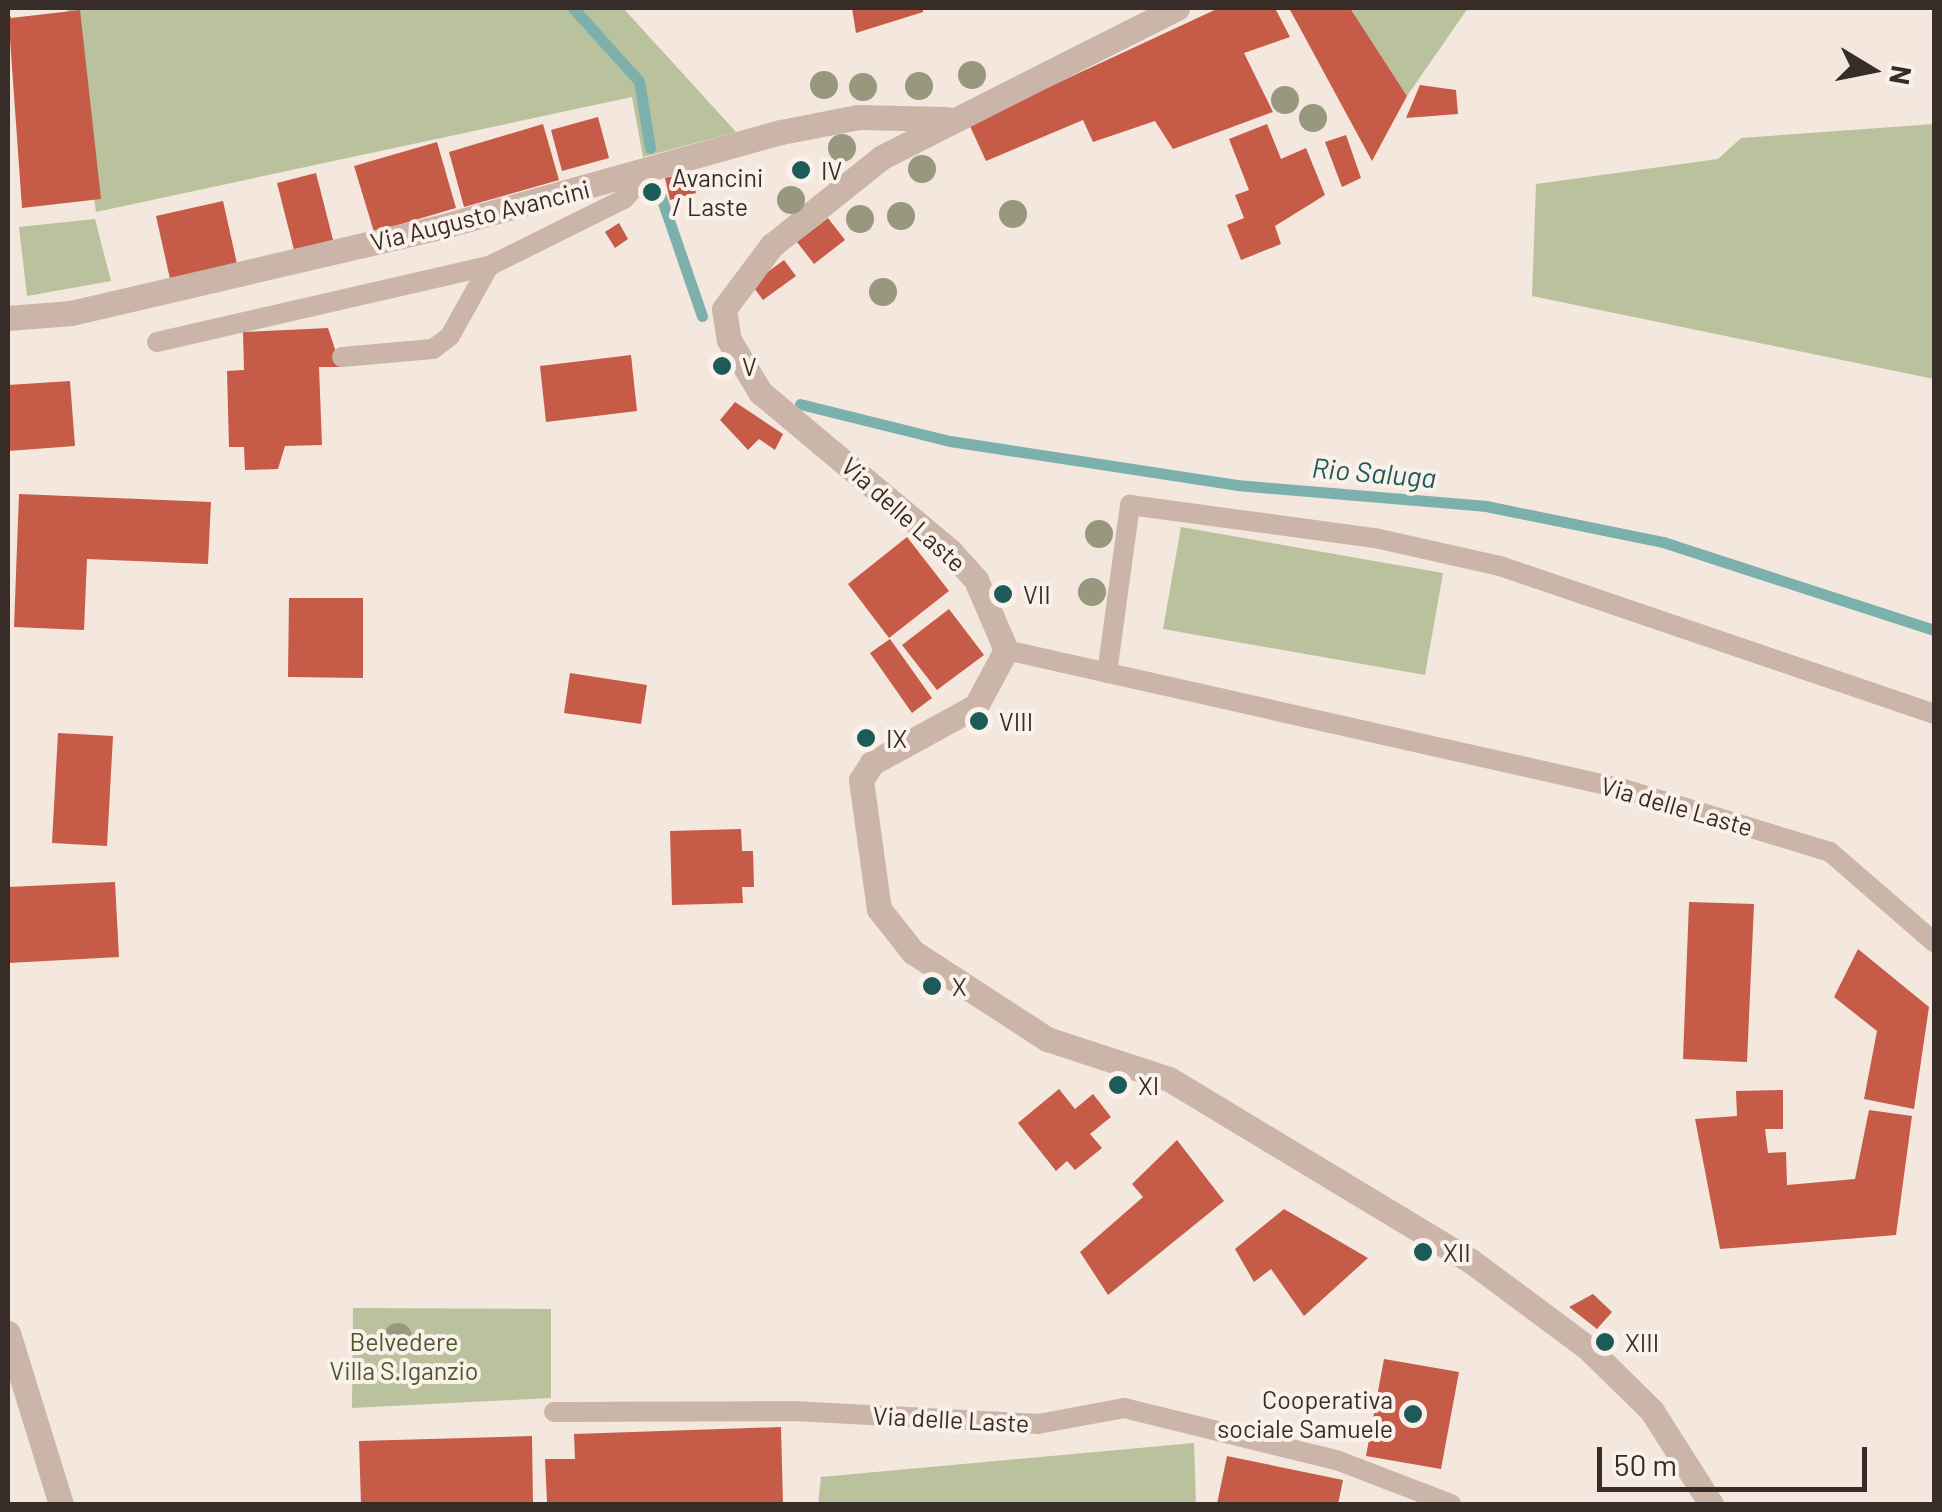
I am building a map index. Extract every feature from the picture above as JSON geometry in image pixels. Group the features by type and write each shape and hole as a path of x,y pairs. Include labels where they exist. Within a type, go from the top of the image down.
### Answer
{"street":[{"name":"Via delle Laste","path":"1006,650 976,580 890,495 760,392 724,322 732,291 772,245 882,156 1177,8"},
{"name":"Via Augusto Avancini","path":"8,318 71,313 858,117 952,120"},
{"path":"1006,650 976,706 872,763 861,780 867,855 893,932 1047,1039 1170,1079 1471,1261 1588,1349 1652,1411 1711,1504"},
{"path":"8,1333 61,1504"}],"lane":[{"path":"156,342 490,266 624,199 649,171"},
{"path":"342,357 432,350 450,336 490,266"},
{"path":"1100,672 1130,505 1375,538 1500,566 1934,714"},
{"name":"Via delle Laste","path":"1006,650 1624,788 1830,852 1934,942"},
{"name":"Via delle Laste","path":"554,1412 793,1411 1038,1424 1124,1408 1338,1460 1450,1504"}],"green space":[{"path":"67,8 623,8 736,132 643,157 632,97 96,212"},
{"path":"1350,8 1468,8 1407,96"},
{"path":"1934,124 1934,379 1532,296 1536,184 1718,159 1741,138"},
{"path":"95,219 111,281 27,296 19,227"},
{"path":"1181,527 1443,573 1425,675 1163,629"},
{"name":"Belvedere Villa S.Iganzio","path":"353,1308 551,1309 551,1398 352,1408"},
{"path":"1194,1443 1196,1504 818,1504 821,1477"}],"building":[{"path":"852,8 923,8 923,12 856,33"},
{"path":"1219,8 1275,8 1290,37 1244,53 1273,112 1173,149 1155,121 1093,142 1083,120 986,161 969,124"},
{"path":"1289,8 1350,8 1407,96 1372,161"},
{"path":"80,10 101,199 22,208 8,11 11,18"},
{"path":"1420,85 1456,90 1458,114 1406,118"},
{"path":"598,117 609,158 562,171 551,130"},
{"path":"543,124 559,180 464,207 449,152"},
{"path":"1267,124 1281,159 1306,148 1325,195 1275,226 1281,244 1241,260 1227,225 1244,218 1235,195 1249,190 1229,139"},
{"path":"1346,135 1361,178 1342,187 1325,142"},
{"path":"437,142 456,208 374,232 354,166"},
{"path":"691,172 696,193 670,200 665,178"},
{"path":"316,173 333,240 294,250 277,183"},
{"path":"223,201 237,264 170,279 156,216"},
{"path":"828,218 845,240 814,264 797,242"},
{"path":"619,223 628,239 615,248 605,232"},
{"path":"784,260 796,276 763,300 751,284"},
{"path":"328,328 341,367 319,367 322,445 285,446 278,469 245,470 244,447 229,447 227,371 244,370 243,332"},
{"path":"631,355 637,411 546,422 540,366"},
{"path":"70,381 75,446 8,451 8,385"},
{"path":"735,402 783,434 775,450 759,439 748,450 720,420"},
{"path":"19,494 211,502 208,564 87,559 84,630 14,627"},
{"path":"907,537 949,591 889,638 848,584"},
{"path":"289,598 363,598 363,678 288,677"},
{"path":"949,609 984,655 937,690 902,645"},
{"path":"890,639 932,698 912,713 870,653"},
{"path":"570,673 647,685 641,724 564,713"},
{"path":"58,733 113,736 107,846 52,843"},
{"path":"741,829 742,851 753,851 754,887 742,887 743,903 672,905 670,831"},
{"path":"115,882 119,957 8,963 8,887"},
{"path":"1689,902 1754,904 1747,1062 1683,1059"},
{"path":"1858,949 1929,1007 1914,1109 1864,1099 1877,1031 1834,997"},
{"path":"1059,1089 1075,1109 1093,1094 1111,1117 1090,1134 1102,1148 1075,1170 1067,1161 1056,1171 1018,1123"},
{"path":"1783,1090 1783,1129 1765,1129 1768,1153 1786,1152 1787,1185 1855,1179 1869,1110 1912,1116 1896,1235 1720,1249 1695,1119 1737,1116 1736,1091"},
{"path":"1177,1140 1224,1201 1108,1295 1080,1252 1143,1197 1132,1184"},
{"path":"1284,1209 1368,1258 1304,1316 1271,1269 1254,1282 1235,1249"},
{"path":"1593,1294 1612,1312 1597,1329 1569,1307"},
{"name":"Cooperativa sociale Samuele","path":"1384,1359 1459,1372 1441,1469 1366,1456"},
{"path":"781,1427 783,1504 547,1502 545,1459 575,1459 574,1434"},
{"path":"532,1436 533,1504 361,1504 359,1441"},
{"path":"1227,1456 1343,1480 1338,1504 1217,1504"}],"waterway":[{"name":"Rio Saluga","path":"573,8 639,81 650,148"},
{"name":"Rio Saluga","path":"660,194 702,316"},
{"name":"Rio Saluga","path":"800,404 950,441 1237,485 1486,506 1663,542 1934,630"}],"place":[{"name":"IV","path":"801,170"},
{"name":"Avancini / Laste","path":"652,192"},
{"name":"V","path":"722,366"},
{"name":"VII","path":"1003,594"},
{"name":"VIII","path":"979,721"},
{"name":"IX","path":"866,738"},
{"name":"X","path":"932,986"},
{"name":"XI","path":"1118,1085"},
{"name":"XII","path":"1423,1252"},
{"name":"XIII","path":"1605,1342"},
{"name":"Cooperativa sociale Samuele","path":"1413,1414"}]}
